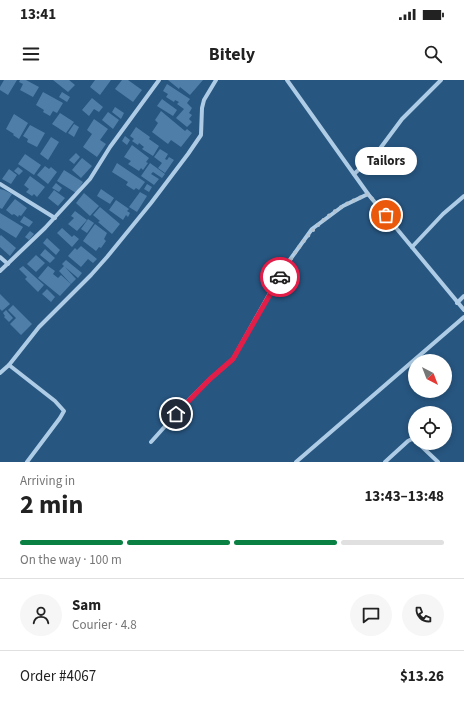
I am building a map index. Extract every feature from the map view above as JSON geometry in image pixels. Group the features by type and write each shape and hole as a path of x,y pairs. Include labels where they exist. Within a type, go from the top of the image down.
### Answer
{"street":[{"path":"0,271 55,218 90,179 110,147 159,80"},
{"path":"0,373 9,365 39,327 91,275 151,204 198,140 201,131 202,108 204,100 216,80"},
{"path":"287,80 368,194 456,303 464,310"},
{"path":"354,174 376,154 402,120 441,80"},
{"path":"0,184 55,218"},
{"path":"151,442 184,405 233,359 284,268 312,229 343,206 368,194"},
{"path":"412,247 443,214 464,196"},
{"path":"0,257 8,264"},
{"path":"456,303 464,296"},
{"path":"296,462 464,316"},
{"path":"9,365 55,401 64,411 27,462"},
{"path":"385,462 408,441"},
{"path":"425,450 438,462"}],"building":[{"path":"4,80 17,80 8,95 0,90"},
{"path":"20,80 26,80 39,87 33,97 20,90 23,84 19,82"},
{"path":"53,80 69,80 75,85 68,92"},
{"path":"95,80 111,80 100,95 90,87"},
{"path":"122,80 128,80 142,90 133,102 115,89"},
{"path":"168,80 203,80 190,95 180,87 179,89"},
{"path":"167,84 190,99 187,103 192,108 189,113 192,115 189,119 192,122 187,127 176,118 184,109 177,104 179,102 175,100 174,102 166,97 168,94 163,91"},
{"path":"43,92 63,103 57,113 53,111 50,116 36,105"},
{"path":"62,92 70,97 67,102 59,97"},
{"path":"92,98 103,107 99,112 94,109 89,116 82,110"},
{"path":"162,99 177,110 173,116 157,106"},
{"path":"115,107 124,113 121,119 112,112"},
{"path":"161,111 185,131 187,129 192,133 181,147 171,140 168,144 152,132 158,123 155,120"},
{"path":"108,112 119,120 113,129 102,120"},
{"path":"60,113 74,122 66,133 52,124"},
{"path":"14,114 28,123 19,139 6,129"},
{"path":"94,119 108,129 100,140 106,144 97,157 83,147 92,134 87,130"},
{"path":"74,124 79,127 74,137 68,133"},
{"path":"30,125 45,133 37,147 27,142 28,139 23,136"},
{"path":"136,127 150,137 149,139 159,146 153,156 142,149 144,147 139,143 138,145 132,141 134,139 130,136"},
{"path":"125,136 130,140 127,145 122,141"},
{"path":"51,137 59,142 48,160 40,154"},
{"path":"132,145 149,158 146,162 148,163 143,170 141,168 139,171 128,164 131,161 124,157"},
{"path":"160,149 168,154 165,159 167,160 169,157 174,160 165,173 158,168 162,163 154,157"},
{"path":"76,153 80,157 74,164 69,160"},
{"path":"25,154 41,165 34,175 18,164"},
{"path":"82,158 92,166 81,178 72,170"},
{"path":"117,163 145,182 139,190 136,188 134,190 126,185 128,182 112,172"},
{"path":"150,163 165,174 162,178 153,172 151,174 159,179 154,185 141,176"},
{"path":"45,166 49,169 51,167 57,172 48,184 37,175"},
{"path":"18,167 23,171 19,175 14,171"},
{"path":"9,169 17,175 11,184 2,179"},
{"path":"64,170 83,182 76,193 57,181"},
{"path":"30,176 45,187 37,197 34,194 32,196 26,192 29,189 24,185"},
{"path":"56,183 62,188 59,192 52,188"},
{"path":"147,184 152,187 149,192 144,189"},
{"path":"0,189 12,194 2,209 0,208"},
{"path":"101,189 114,198 110,204 97,196"},
{"path":"54,190 65,198 58,206 48,198"},
{"path":"140,192 147,196 137,212 129,207"},
{"path":"84,193 99,206 90,216 76,203"},
{"path":"15,199 27,208 21,216 19,215 18,217 14,214 12,215 6,210"},
{"path":"116,200 129,209 127,211 130,213 128,217 126,215 123,220 109,210"},
{"path":"100,207 120,224 112,234 98,222 100,221 93,215"},
{"path":"75,211 87,220 77,231 68,224 74,218 71,216"},
{"path":"0,213 23,227 16,238 0,228"},
{"path":"24,216 33,222 29,227 20,222"},
{"path":"88,219 94,223 87,233 81,229"},
{"path":"95,224 107,233 104,239 106,241 101,248 99,247 96,251 83,241"},
{"path":"62,228 72,237 74,235 79,239 72,247 57,233"},
{"path":"30,231 34,234 29,240 25,237"},
{"path":"1,235 16,248 10,256 0,247"},
{"path":"47,238 60,250 56,255 43,243"},
{"path":"81,246 97,259 93,263 88,259 81,267 68,256 75,248 77,250"},
{"path":"45,249 55,258 50,263 40,255"},
{"path":"36,255 45,263 36,272 27,264"},
{"path":"66,260 82,273 78,278 65,267 76,279 71,284 59,271 64,266 62,264"},
{"path":"23,266 44,285 38,292 25,279 27,277 19,269"},
{"path":"48,266 55,271 53,274 58,278 61,275 71,284 60,296 38,278"},
{"path":"47,289 55,297 51,302 42,294"},
{"path":"0,294 10,304 2,311 0,309"},
{"path":"13,305 32,324 21,335 10,324 16,318 8,310"},
{"path":"6,310 13,318 9,322 4,317 5,316 3,313"}],"way so far":[{"path":"280,277 284,268 312,229 343,206 368,194 386,215"}],"place":[{"name":"Tailors","path":"386,215"}],"route":[{"path":"176,414 210,379 233,359 280,277"}]}
